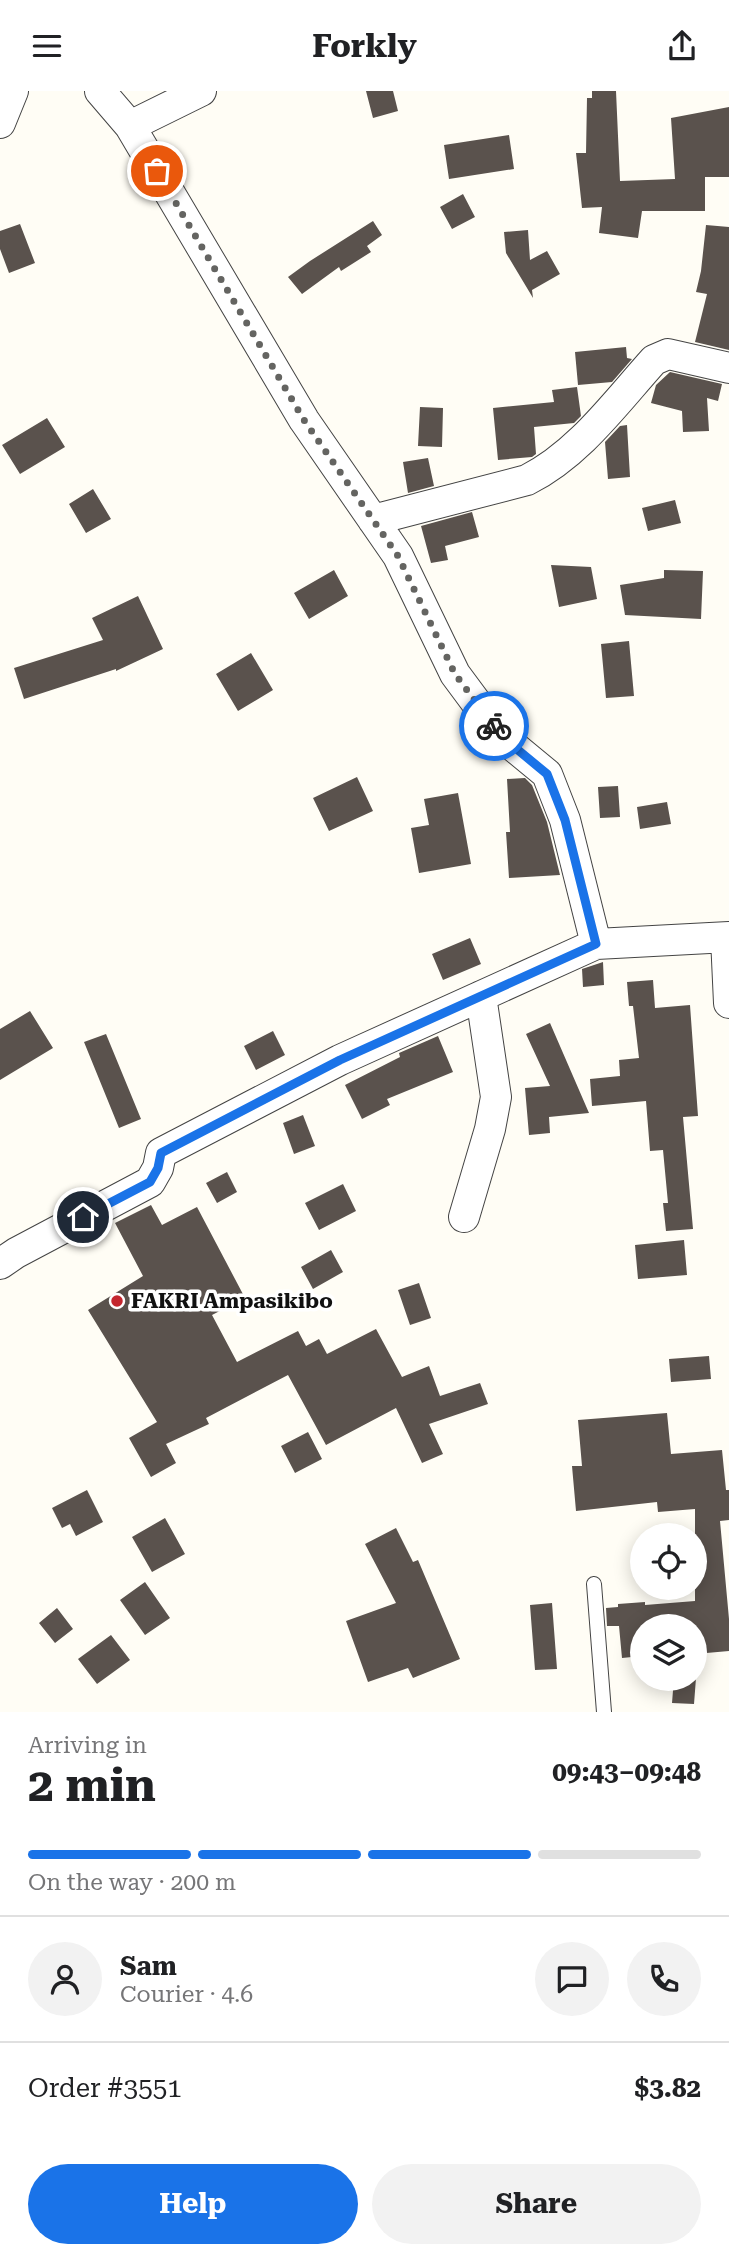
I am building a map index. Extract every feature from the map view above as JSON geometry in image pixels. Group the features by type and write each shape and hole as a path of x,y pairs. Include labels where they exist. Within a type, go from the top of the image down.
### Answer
{"street":[{"path":"0,123 13,91"},
{"path":"100,91 130,126 304,420 398,556 455,674 501,736 547,774 565,820 596,944"},
{"path":"130,126 201,91"},
{"path":"373,520 527,480 545,471 584,437 654,360 668,353 729,368"},
{"path":"0,1264 16,1252 150,1182 158,1168 161,1153 340,1060 596,944 727,937 729,1003"},
{"path":"464,1217 490,1129 496,1097 481,996"}],"lane":[{"path":"594,1584 604,1712"}],"building":[{"path":"366,91 393,91 398,111 373,118"},
{"path":"592,91 616,91 620,181 675,179 671,118 729,107 729,177 705,177 705,211 642,211 638,238 599,233 602,207 582,208 576,153 586,153 587,98 592,98"},
{"path":"509,135 514,169 449,179 444,145"},
{"path":"463,194 475,217 452,229 440,207"},
{"path":"373,221 382,235 367,246 371,252 341,271 339,267 302,294 288,277"},
{"path":"20,224 35,263 9,273 0,249 0,231"},
{"path":"706,225 729,227 729,350 695,342 707,294 696,292"},
{"path":"528,230 530,260 547,251 560,274 532,290 533,298 506,253 504,232"},
{"path":"626,347 627,358 632,359 612,382 578,385 575,352"},
{"path":"670,372 722,384 718,401 707,398 709,431 683,432 682,411 651,403 656,385"},
{"path":"577,387 581,416 574,423 534,427 536,454 532,457 498,460 493,408 554,402 552,390"},
{"path":"420,407 443,408 442,447 418,446"},
{"path":"47,418 65,447 20,474 2,445"},
{"path":"627,425 630,477 608,479 605,442 620,426"},
{"path":"428,458 434,486 408,493 403,462"},
{"path":"93,489 111,519 86,533 69,504"},
{"path":"675,500 681,523 648,531 642,508"},
{"path":"472,512 479,537 445,546 448,560 431,563 421,526"},
{"path":"551,565 591,567 597,599 559,607"},
{"path":"334,570 348,596 309,619 294,593"},
{"path":"664,570 703,571 701,619 625,615 620,585 664,578"},
{"path":"138,596 163,649 116,671 24,699 14,668 103,640 92,618"},
{"path":"629,641 634,696 606,698 601,644"},
{"path":"251,653 273,690 238,711 216,674"},
{"path":"357,777 373,811 329,831 313,798"},
{"path":"525,778 532,785 547,822 560,875 509,878 507,779"},
{"path":"618,786 620,817 600,818 598,787"},
{"path":"458,793 471,864 419,873 411,828 429,825 424,799"},
{"path":"667,802 671,824 640,829 637,807"},
{"path":"470,938 481,964 443,980 432,954"},
{"path":"603,962 604,985 583,987 582,969"},
{"path":"653,980 655,1008 690,1005 698,1116 683,1117 693,1229 666,1231 663,1203 668,1203 663,1150 650,1151 646,1101 592,1106 590,1079 620,1076 619,1060 639,1058 633,1006 629,1006 627,982"},
{"path":"30,1011 53,1048 0,1080 0,1029"},
{"path":"550,1023 589,1113 549,1117 550,1133 529,1135 525,1088 550,1086 526,1034"},
{"path":"273,1031 285,1055 256,1070 244,1046"},
{"path":"106,1034 141,1119 119,1128 84,1042"},
{"path":"438,1036 453,1072 387,1099 390,1105 362,1119 345,1085 400,1057 399,1053"},
{"path":"303,1115 315,1146 294,1154 283,1123"},
{"path":"227,1172 237,1192 217,1203 206,1183"},
{"path":"343,1184 356,1211 319,1230 305,1203"},
{"path":"151,1205 162,1225 197,1207 245,1298 212,1315 237,1362 298,1331 306,1346 319,1339 327,1354 376,1329 402,1377 429,1366 440,1396 480,1383 488,1404 429,1424 443,1454 422,1463 396,1408 326,1445 288,1375 206,1418 209,1424 166,1444 176,1463 151,1477 129,1438 157,1422 88,1310 143,1276 115,1223"},
{"path":"684,1240 687,1275 638,1279 635,1245"},
{"path":"331,1250 343,1272 313,1289 301,1267"},
{"path":"419,1283 431,1318 410,1325 398,1290"},
{"path":"709,1356 711,1379 671,1382 669,1359"},
{"path":"667,1413 671,1454 722,1450 726,1490 729,1490 729,1520 720,1521 729,1619 729,1651 707,1653 707,1614 630,1614 630,1657 622,1658 619,1626 607,1626 606,1608 618,1607 618,1604 645,1602 645,1605 707,1600 707,1523 695,1523 695,1509 658,1512 657,1502 576,1511 572,1466 582,1466 578,1420"},
{"path":"308,1432 322,1459 295,1473 281,1446"},
{"path":"87,1490 103,1522 76,1536 70,1524 62,1528 52,1508"},
{"path":"165,1518 185,1554 152,1572 132,1537"},
{"path":"396,1528 413,1562 418,1560 460,1659 413,1678 408,1668 368,1682 346,1621 396,1603 365,1544"},
{"path":"145,1582 170,1618 145,1635 120,1600"},
{"path":"552,1603 557,1669 535,1670 530,1605"},
{"path":"57,1608 73,1629 55,1643 39,1623"},
{"path":"111,1635 130,1660 97,1684 78,1659"},
{"path":"673,1691 695,1691 694,1704 672,1703"}],"way so far":[{"path":"157,171 304,420 398,556 455,674 494,726"}],"place":[{"name":"FAKRI Ampasikibo","path":"117,1301"}],"route":[{"path":"83,1217 150,1182 158,1168 161,1153 340,1060 596,944 565,820 547,774 501,736 494,726"}]}
